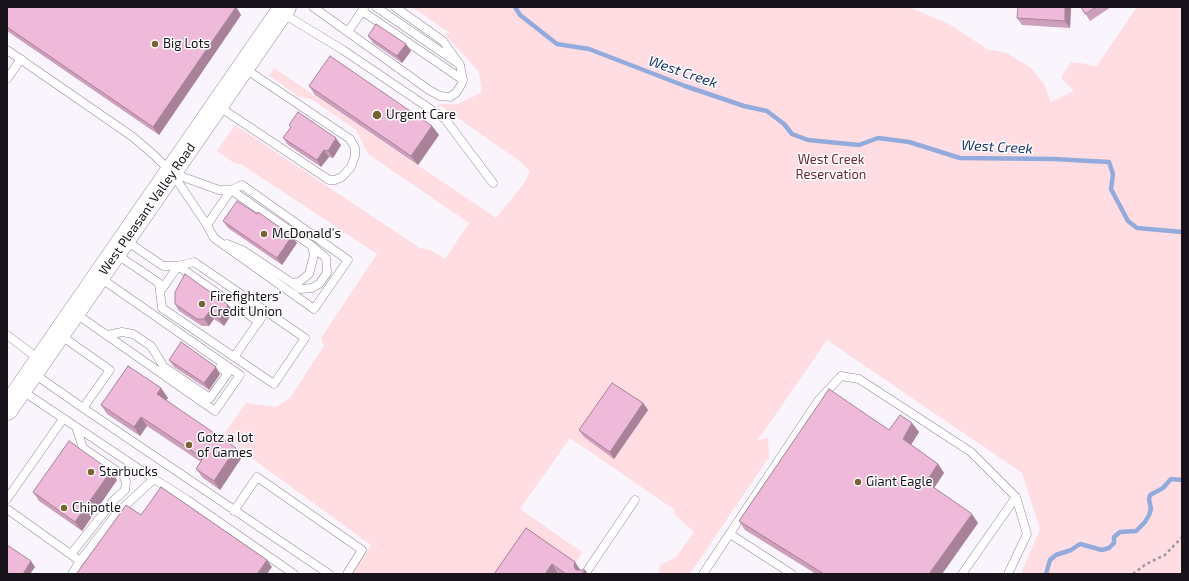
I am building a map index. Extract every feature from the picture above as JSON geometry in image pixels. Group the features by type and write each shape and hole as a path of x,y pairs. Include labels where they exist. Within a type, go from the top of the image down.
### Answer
{"main road":[{"name":"West Pleasant Valley Road","path":"7,409 244,68 280,9"}],"lane":[{"path":"313,7 429,90 440,96 450,97 456,93 463,80 460,65 443,41 395,7"},
{"path":"376,7 460,65"},
{"path":"280,9 445,119 493,183"},
{"path":"348,32 363,9 463,80"},
{"path":"7,50 133,137 172,173 214,238 314,309 348,260 242,185 231,190 219,190 172,173"},
{"path":"7,79 21,59"},
{"path":"218,106 330,180 335,180 342,177 351,167 355,156 355,148 350,139 244,68"},
{"path":"207,225 231,190"},
{"path":"214,238 244,251 300,289 312,288 319,284 327,272 326,258 312,246 231,190"},
{"path":"292,283 300,282 309,274 314,255 312,246"},
{"path":"120,247 163,266 178,266 194,262 305,338 274,384 162,308 159,283 120,247"},
{"path":"160,292 178,266"},
{"path":"178,266 259,322"},
{"path":"74,313 215,411 240,375 99,277"},
{"path":"234,357 266,311"},
{"path":"107,335 122,332 133,334 151,346 164,367 210,398 228,372 189,346 168,325"},
{"path":"7,335 31,374 63,419 186,499 294,574"},
{"path":"59,335 110,370 83,408"},
{"path":"31,374 329,574"},
{"path":"703,574 818,401 841,376 859,379 970,452 1016,497 1028,534 1008,574"},
{"path":"7,499 63,419"},
{"path":"71,554 114,500 125,490 126,482 123,475 82,448 76,427"},
{"path":"234,511 257,477 362,550 347,574"},
{"path":"72,574 80,561 117,513 154,479"},
{"path":"962,574 1016,497"},
{"path":"585,574 635,500"},
{"path":"7,509 80,561"},
{"path":"730,534 792,574"}],"path":[{"path":"1132,574 1146,564 1165,555 1182,538"}],"green space":[{"name":"West Creek Reservation","path":"412,7 909,7 949,24 987,49 1007,53 1031,68 1044,84 1051,102 1074,91 1061,78 1071,62 1096,67 1137,7 1182,7 1182,574 1021,574 1040,529 1022,473 827,340 758,440 768,438 769,457 690,574 659,574 660,565 676,557 694,532 673,513 675,510 570,438 520,509 582,552 569,574 352,574 371,545 250,457 224,434 246,403 276,407 290,398 324,346 321,338 377,254 241,164 234,163 217,151 235,125 420,248 431,250 445,259 469,223 368,154 356,130 313,100 298,96 269,75 274,68 496,218 525,182 530,171 518,160 438,104 458,104 482,92 479,72 444,33 451,34"}],"building":[{"path":"7,7 236,7 153,127 7,27"},
{"path":"1018,7 1065,7 1065,21 1017,18"},
{"path":"1081,7 1096,7 1085,14"},
{"path":"376,24 406,44 397,56 368,36"},
{"name":"Urgent Care","path":"330,56 432,126 411,156 309,86"},
{"path":"298,112 336,138 328,151 324,150 317,160 283,138 291,127 289,125"},
{"name":"McDonald's","path":"237,201 257,214 258,212 292,236 277,258 223,221"},
{"name":"Firefighters' Credit Union","path":"185,274 228,305 219,319 209,312 204,319 197,319 175,304 175,292"},
{"path":"181,342 216,367 204,383 169,360"},
{"path":"128,366 161,388 157,394 236,448 214,481 196,469 203,458 141,417 134,427 101,405"},
{"path":"612,383 643,403 610,452 579,430"},
{"name":"Giant Eagle","path":"829,389 889,430 900,415 912,423 903,439 938,464 926,482 972,514 929,574 824,574 739,521"},
{"path":"69,441 111,471 75,522 33,492"},
{"path":"161,487 267,560 257,574 77,574 126,505 141,515"},
{"path":"526,528 575,562 574,566 576,570 585,570 582,574 566,574 552,564 545,574 494,574"},
{"path":"7,545 31,561 23,574 7,574"}],"waterway":[{"name":"West Creek","path":"515,7 520,15 557,44 589,49 685,86 744,106 767,111 784,124 792,134 808,140 859,145 878,138 909,142 960,158 1053,159 1109,162 1113,174 1111,189 1128,221 1137,228 1182,232"},
{"path":"1046,574 1050,560 1056,555 1071,550 1080,544 1102,550 1109,548 1114,543 1114,537 1120,532 1136,531 1145,522 1149,515 1151,509 1149,499 1150,495 1163,488 1171,479 1182,480"}],"place":[{"name":"Big Lots","path":"155,44"},
{"name":"Urgent Care","path":"377,115"},
{"name":"McDonald's","path":"264,234"},
{"name":"Firefighters' Credit Union","path":"202,304"},
{"name":"Gotz a lot of Games","path":"189,445"},
{"name":"Starbucks","path":"91,472"},
{"name":"Giant Eagle","path":"858,482"},
{"name":"Chipotle","path":"64,508"}]}
